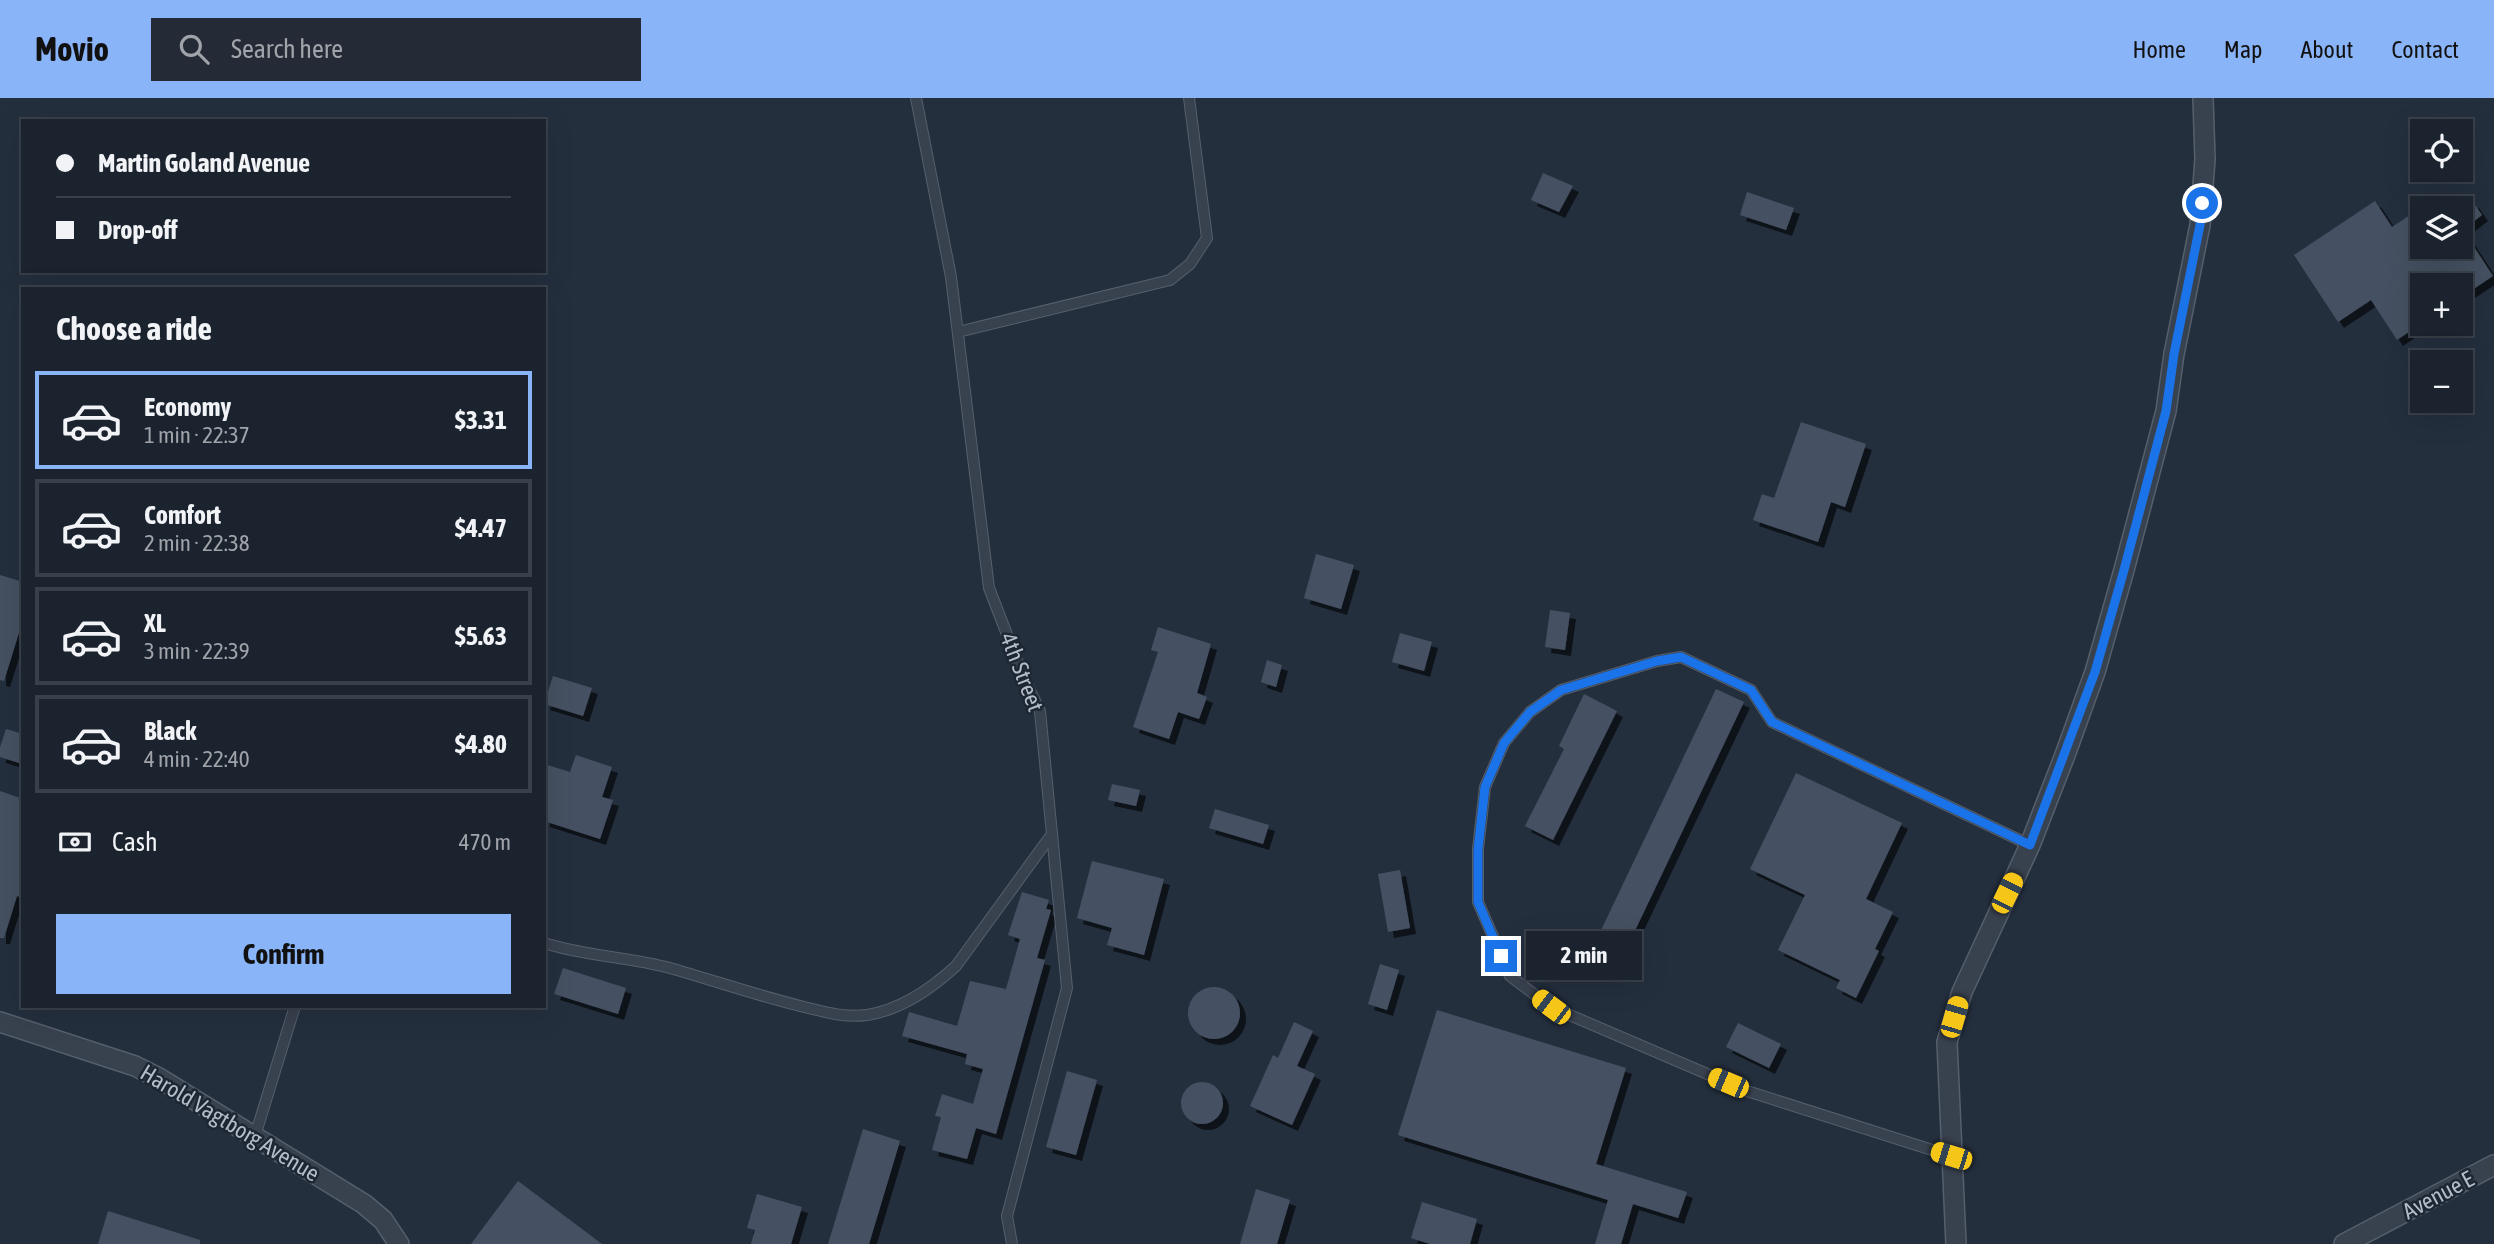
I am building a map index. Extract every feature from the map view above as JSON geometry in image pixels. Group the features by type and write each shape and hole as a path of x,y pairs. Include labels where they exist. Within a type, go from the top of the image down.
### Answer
{"street":[{"path":"1956,1244 1947,1042 1962,992 2030,845 2095,672 2166,411 2174,354 2200,225 2205,159 2203,98"},
{"name":"Harold Vagtborg Avenue","path":"0,1022 135,1066 159,1078 364,1204 383,1220 399,1244"},
{"name":"Avenue E","path":"2344,1244 2494,1165"}],"lane":[{"name":"4th Street","path":"916,98 951,277 989,587 1025,681 1040,711 1067,988 1007,1216 1012,1244"},
{"path":"958,332 1170,279 1190,264 1207,238 1189,98"},
{"path":"1951,1156 1746,1091 1551,1007 1510,976 1478,902 1478,849 1485,787 1504,743 1530,712 1561,690 1657,661 1681,657 1751,690 1772,722 2030,845"},
{"path":"546,944 566,950 668,968 767,998 842,1016 868,1014 895,1007 941,980 956,966 1052,834"},
{"path":"255,1136 294,1008"}],"building":[{"path":"1543,173 1573,186 1559,212 1531,200"},
{"path":"1747,192 1794,208 1786,230 1740,215"},
{"path":"2375,201 2392,227 2410,215 2410,259 2473,259 2473,245 2493,276 2473,289 2473,273 2410,273 2410,331 2397,340 2371,300 2338,322 2294,255"},
{"path":"2473,202 2482,215 2473,222"},
{"path":"1801,422 1866,444 1845,507 1831,502 1818,542 1753,520 1762,494 1774,498"},
{"path":"1316,554 1354,565 1341,609 1304,598"},
{"path":"0,575 21,581 21,626 4,681 0,680"},
{"path":"1550,610 1570,613 1565,650 1545,647"},
{"path":"1158,627 1211,644 1197,693 1207,697 1199,719 1178,712 1169,739 1133,727 1158,652 1151,650"},
{"path":"1400,633 1432,642 1424,671 1392,662"},
{"path":"1267,660 1282,665 1276,687 1261,682"},
{"path":"553,676 592,688 583,716 546,705"},
{"path":"1716,689 1744,702 1621,960 1593,947"},
{"path":"1584,694 1617,711 1553,840 1525,826 1564,749 1559,746"},
{"path":"6,729 21,733 19,763 0,757"},
{"path":"576,755 612,767 602,797 613,800 600,839 546,822 546,765 570,772"},
{"path":"1796,773 1902,823 1866,899 1893,912 1875,949 1879,951 1856,998 1836,988 1840,980 1778,950 1805,895 1750,869"},
{"path":"1112,784 1140,790 1136,806 1108,800"},
{"path":"0,791 21,798 21,897 17,896 4,938 0,938"},
{"path":"1215,809 1269,825 1263,844 1209,828"},
{"path":"1092,861 1164,879 1144,955 1107,945 1112,928 1077,918"},
{"path":"1400,870 1410,928 1388,932 1378,874"},
{"path":"1022,892 1049,900 1046,909 1051,910 1037,958 1045,960 996,1134 976,1128 967,1159 932,1150 941,1117 935,1116 942,1094 973,1104 983,1069 965,1064 967,1054 902,1036 909,1012 957,1026 970,981 1006,989 1020,939 1008,935"},
{"path":"1380,964 1399,970 1387,1010 1368,1004"},
{"path":"563,968 626,988 618,1014 554,994"},
{"path":"1214,987 1224,989 1232,995 1238,1003 1238,1023 1232,1031 1224,1037 1214,1039 1204,1037 1196,1031 1190,1023 1188,1013 1190,1003 1196,995 1204,989"},
{"path":"1437,1010 1626,1068 1596,1164 1687,1192 1678,1218 1633,1204 1621,1244 1595,1244 1608,1200 1398,1135"},
{"path":"1294,1022 1313,1031 1297,1066 1315,1074 1292,1125 1250,1106 1273,1055 1278,1058"},
{"path":"1738,1023 1781,1044 1769,1068 1726,1047"},
{"path":"1067,1071 1097,1080 1076,1155 1046,1147"},
{"path":"1202,1082 1217,1088 1223,1103 1217,1118 1202,1124 1187,1118 1181,1103 1187,1088"},
{"path":"863,1129 900,1141 869,1244 828,1244"},
{"path":"518,1181 602,1244 471,1244"},
{"path":"1256,1189 1290,1200 1277,1244 1240,1244"},
{"path":"757,1194 802,1207 791,1244 751,1244 755,1230 747,1228"},
{"path":"1422,1202 1477,1219 1470,1244 1430,1244 1411,1238"},
{"path":"108,1211 200,1240 200,1244 98,1244"}],"route":[{"path":"1501,956 1478,902 1478,849 1485,787 1504,743 1530,712 1561,690 1657,661 1681,657 1751,690 1772,722 2030,845 2095,672 2124,570 2166,411 2202,203"}]}
